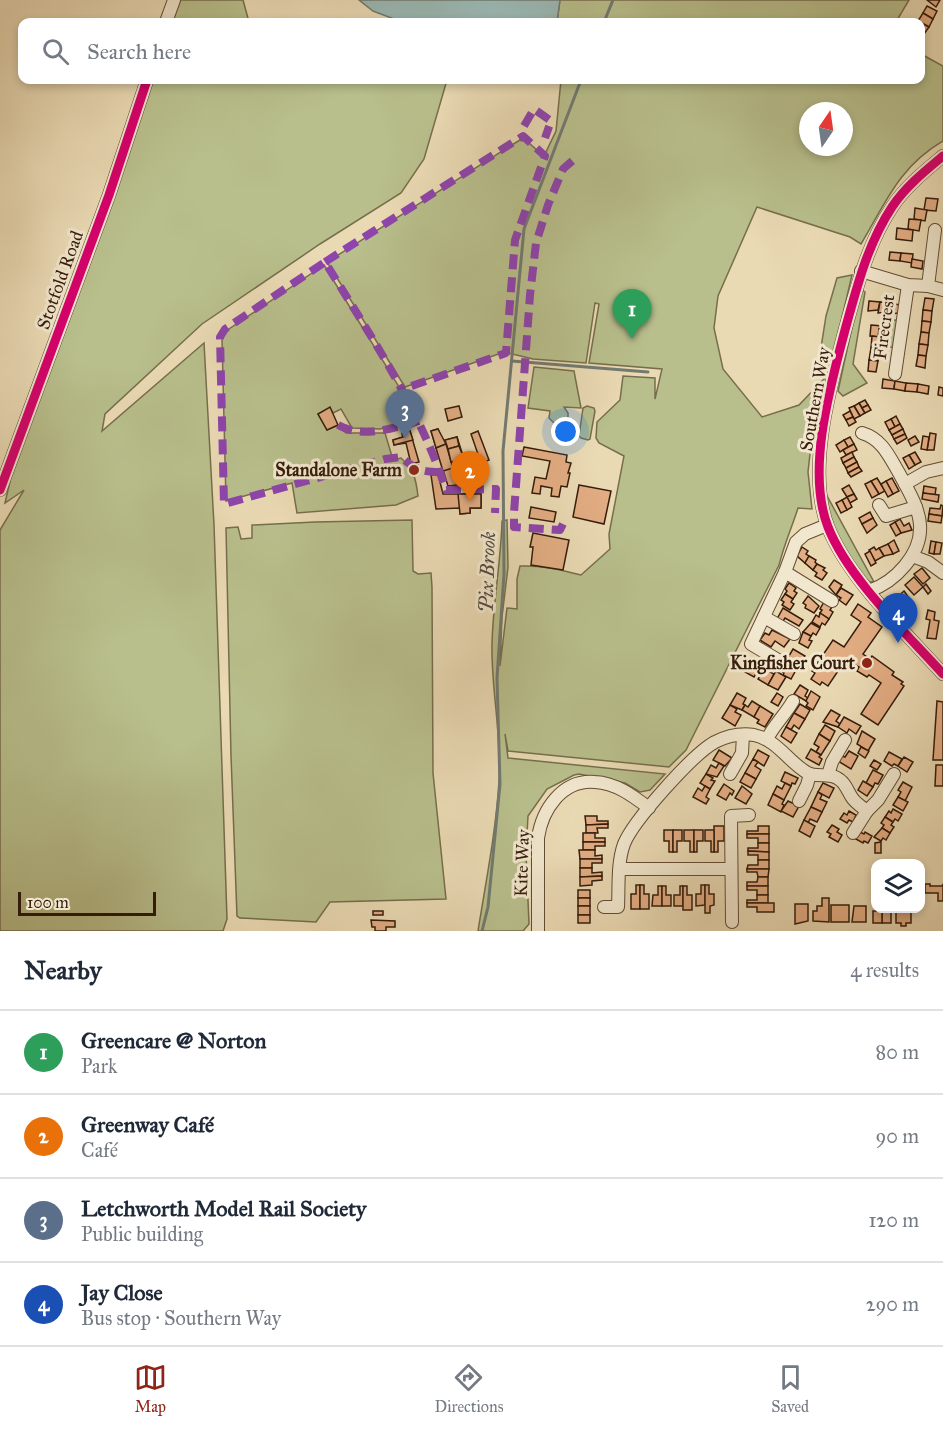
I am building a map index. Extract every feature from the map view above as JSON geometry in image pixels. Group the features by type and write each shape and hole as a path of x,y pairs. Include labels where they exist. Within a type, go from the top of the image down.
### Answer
{"street":[{"path":"167,18 174,0"},
{"name":"Stotfold Road","path":"0,490 109,195 146,84"},
{"name":"Southern Way","path":"943,156 916,179 893,206 875,237 861,271 835,368 820,444 820,496 827,525 845,560 869,591 943,674"},
{"path":"928,286 935,230"},
{"name":"Firecrest","path":"861,271 908,285 928,286 943,290"},
{"name":"Firecrest","path":"895,374 908,285"},
{"path":"862,433 882,444 916,507 920,530 912,556 894,577 880,588 869,591"},
{"path":"905,484 926,472 943,468"},
{"path":"879,505 886,516 916,507"},
{"path":"778,660 751,644 785,572 796,542 805,534 827,525"},
{"path":"912,556 928,562 943,573"},
{"path":"785,572 832,601"},
{"path":"764,617 794,634"},
{"path":"766,740 793,701"},
{"path":"730,774 742,753 743,735"},
{"path":"604,907 618,907 621,854 626,839 649,808 680,773 709,746 731,736 758,736 778,747 810,774 828,775 840,780 856,802 867,811"},
{"path":"828,775 832,762 845,740"},
{"path":"799,801 810,774"},
{"path":"853,833 894,774"},
{"name":"Kite Way","path":"538,931 538,838 540,825 550,803 567,789 594,781 619,788 649,808"},
{"path":"732,922 731,816 750,815"},
{"path":"620,869 730,868"}],"green space":[{"path":"179,0 243,0 248,18 173,18"},
{"path":"560,0 909,0 898,18 558,18"},
{"path":"925,56 943,66 943,141 915,162 904,174 861,244 850,237 757,207 718,296 714,328 723,369 762,417 799,405 824,379 820,354 826,316 837,278 852,275 810,454 808,472 812,509 798,508 779,565 686,750 669,767 508,751 505,734 508,758 665,774 650,790 640,792 625,783 579,774 547,789 528,816 526,853 529,924 523,931 478,931 498,800 500,764 492,644 502,521 507,520 508,567 502,617 500,666 507,608 517,609 517,579 520,566 543,567 581,575 610,549 609,534 624,456 599,443 596,438 597,422 620,400 623,376 655,378 655,399 662,369 589,363 599,304 595,303 586,363 533,359 504,352 405,387 327,262 523,138 544,156 556,131 561,84 925,84"},
{"path":"152,84 446,84 424,159 401,193 320,244 202,324 105,414 102,431 204,343 214,525 227,919 223,931 0,931 0,530 24,490 5,503 11,477 126,162"},
{"path":"324,265 404,395 413,420 380,429 352,428 341,409 333,413 330,408 318,414 327,430 338,425 346,433 385,433 393,460 401,458 412,471 418,496 396,505 297,513 292,483 226,501 222,339 226,331"},
{"path":"862,290 865,292 853,364 867,383 843,396 838,391"},
{"path":"887,319 901,321 897,348 889,347 884,337"},
{"path":"534,367 574,371 581,408 564,407 568,413 568,420 561,425 549,418 550,411 528,408"},
{"path":"587,406 594,408 595,411 588,440 579,436 583,408"},
{"path":"826,494 874,582 867,582 833,534"},
{"path":"412,520 413,571 418,574 431,573 433,773 446,899 330,902 316,922 240,918 237,916 231,756 226,528 238,527 241,539 252,538 252,525"}],"water":[{"path":"359,0 560,0 558,18 391,18 373,11"}],"building":[{"path":"927,0 940,0 936,7"},
{"path":"927,6 937,11 933,19 923,13"},
{"path":"923,13 933,19 929,27 925,25 925,18 920,18"},
{"path":"926,198 938,199 936,211 924,210"},
{"path":"915,208 927,210 925,221 914,219"},
{"path":"909,219 921,220 919,231 908,229"},
{"path":"897,228 913,230 912,241 896,239"},
{"path":"890,252 901,253 900,261 889,260"},
{"path":"901,253 913,254 912,263 900,261"},
{"path":"912,259 923,261 922,269 911,267"},
{"path":"925,298 934,299 932,311 923,310"},
{"path":"869,301 880,302 878,310 868,311"},
{"path":"880,302 890,303 889,312 878,313"},
{"path":"890,303 900,305 899,313 889,314"},
{"path":"923,310 932,311 931,322 922,321"},
{"path":"922,321 931,322 929,333 921,332"},
{"path":"871,325 882,326 878,337 870,336"},
{"path":"921,332 929,333 928,345 919,344"},
{"path":"872,336 881,337 879,350 871,348"},
{"path":"919,344 928,345 926,356 918,355"},
{"path":"871,348 879,350 878,361 869,360"},
{"path":"918,355 926,356 925,368 916,366"},
{"path":"869,360 878,361 876,372 868,371"},
{"path":"883,379 895,381 894,389 882,388"},
{"path":"895,381 906,383 905,391 894,389"},
{"path":"906,383 918,384 917,392 905,391"},
{"path":"918,384 929,386 928,394 917,392"},
{"path":"939,387 943,388 943,396 938,395"},
{"path":"865,400 868,405 862,408 859,403"},
{"path":"859,403 865,413 860,416 854,406"},
{"path":"868,405 871,410 865,413 862,408"},
{"path":"459,406 462,417 448,421 445,409"},
{"path":"854,406 860,416 854,419 849,408"},
{"path":"330,407 338,425 327,430 318,414"},
{"path":"850,411 853,417 846,420 843,415"},
{"path":"896,416 900,424 895,427 891,419"},
{"path":"853,417 856,422 849,426 846,420"},
{"path":"891,419 895,427 889,430 885,422"},
{"path":"900,424 903,429 892,435 889,430"},
{"path":"438,429 443,441 457,437 464,459 451,462 457,485 448,486 431,431"},
{"path":"438,429 446,444 436,448 431,431"},
{"path":"903,429 905,434 894,439 892,435"},
{"path":"410,431 419,462 411,464 406,443 394,445 393,440 403,437 402,433"},
{"path":"410,431 413,440 394,445 393,440 403,437 402,433"},
{"path":"478,431 489,460 481,463 471,434"},
{"path":"930,433 936,434 934,450 927,450"},
{"path":"905,434 907,438 897,444 894,439"},
{"path":"915,436 919,442 911,446 908,440"},
{"path":"923,436 929,437 927,450 921,449"},
{"path":"457,437 459,446 448,449 445,440"},
{"path":"850,437 854,444 848,447 844,440"},
{"path":"844,440 848,447 840,452 836,445"},
{"path":"446,444 453,468 443,471 436,448"},
{"path":"854,444 857,450 846,455 843,450"},
{"path":"459,446 464,459 451,462 448,449"},
{"path":"524,447 567,455 566,462 571,463 568,473 570,473 567,487 561,486 559,497 551,496 552,488 541,486 540,494 532,493 535,477 546,479 550,461 522,456"},
{"path":"852,452 854,457 843,463 841,458"},
{"path":"915,452 921,462 915,465 909,455"},
{"path":"909,455 915,465 909,469 903,458"},
{"path":"854,457 857,462 846,468 843,463"},
{"path":"857,462 859,467 848,473 846,468"},
{"path":"859,467 862,471 851,477 848,473"},
{"path":"438,474 443,494 481,494 481,508 470,508 470,513 460,514 460,508 436,509 431,475"},
{"path":"877,478 885,491 879,494 871,481"},
{"path":"892,478 899,491 893,494 886,481"},
{"path":"871,481 879,494 872,498 865,484"},
{"path":"886,481 893,494 888,497 881,484"},
{"path":"579,485 611,491 604,524 573,517"},
{"path":"849,485 854,494 847,497 842,489"},
{"path":"924,486 936,488 935,495 923,493"},
{"path":"923,493 939,495 938,502 922,499"},
{"path":"458,494 481,494 481,508 470,508 470,513 460,514"},
{"path":"854,494 857,499 850,503 847,497"},
{"path":"847,497 852,507 847,510 842,500"},
{"path":"842,500 847,510 841,513 836,503"},
{"path":"941,505 943,506 942,516 929,514 930,508 940,509"},
{"path":"531,507 556,512 554,522 529,518"},
{"path":"870,512 873,518 862,524 859,518"},
{"path":"929,514 942,516 941,523 928,521"},
{"path":"873,518 877,525 867,533 862,524"},
{"path":"900,519 904,526 909,523 912,530 901,533 895,522"},
{"path":"895,522 901,533 896,536 890,525"},
{"path":"533,533 569,540 563,570 531,565 533,547 530,547"},
{"path":"894,540 899,551 893,554 888,544"},
{"path":"931,541 936,542 934,554 929,553"},
{"path":"936,542 942,543 940,554 934,554"},
{"path":"888,544 893,554 884,556 879,548"},
{"path":"802,547 808,551 806,554 809,556 805,563 797,556"},
{"path":"874,547 876,550 879,548 884,556 875,561 869,550"},
{"path":"870,551 876,563 871,566 865,554"},
{"path":"809,556 816,560 817,564 813,570 805,563"},
{"path":"817,564 825,568 823,570 827,573 822,580 815,576 817,573 813,570"},
{"path":"922,568 930,578 923,584 914,574"},
{"path":"914,577 923,587 914,595 905,585"},
{"path":"834,580 842,585 836,595 829,587"},
{"path":"789,583 796,588 794,591 797,593 793,599 785,594"},
{"path":"926,584 931,591 928,594 923,587"},
{"path":"841,588 853,595 846,605 836,595"},
{"path":"904,591 909,598 900,606 894,600"},
{"path":"785,594 793,599 791,602 794,604 790,610 782,605 784,602 781,600"},
{"path":"808,596 819,606 814,613 805,608 806,605 803,603"},
{"path":"824,602 832,607 830,610 833,612 829,619 820,613"},
{"name":"Kingfisher Court","path":"858,604 871,613 868,617 882,627 863,654 870,659 872,656 894,672 892,675 903,682 901,684 904,686 878,725 861,714 881,683 857,671 859,667 846,659 828,686 822,682 820,685 811,679 815,673 812,671 833,640 844,647 861,622 851,615"},
{"path":"783,608 803,620 799,626 785,618 782,623 777,619"},
{"path":"928,610 935,612 934,620 939,621 936,639 927,638 930,620 926,619"},
{"path":"820,613 829,619 825,625 822,623 820,627 812,622 816,615 819,617"},
{"path":"811,623 820,628 816,635 813,633 811,636 803,632"},
{"path":"772,630 790,639 784,647 775,641 771,647 760,640 765,633 769,635"},
{"path":"803,632 811,636 809,640 812,641 808,648 799,643"},
{"path":"793,649 805,656 799,665 793,661 791,664 786,661"},
{"path":"753,658 760,662 754,677 745,672"},
{"path":"786,661 796,670 791,679 783,675 784,673 780,670"},
{"path":"765,669 774,674 768,685 758,679"},
{"path":"776,671 786,677 778,690 768,685"},
{"path":"800,685 808,690 805,696 808,698 806,701 794,694"},
{"path":"811,691 820,697 813,710 806,706"},
{"path":"737,693 746,698 742,710 730,705"},
{"path":"777,693 783,697 778,706 771,702"},
{"path":"752,701 760,706 754,717 742,710"},
{"path":"937,701 943,702 943,760 933,760"},
{"path":"800,704 810,710 805,719 794,713"},
{"path":"730,705 737,709 735,712 741,715 735,726 722,718"},
{"path":"760,706 773,714 765,727 757,723 759,720 754,717"},
{"path":"831,710 840,715 836,721 840,724 838,727 823,722"},
{"path":"794,713 805,719 799,729 794,725 791,730 786,727"},
{"path":"844,717 861,726 856,734 849,729 847,733 838,727"},
{"path":"825,725 835,731 830,741 819,734"},
{"path":"786,727 797,733 791,743 781,736"},
{"path":"862,731 875,739 868,751 857,744"},
{"path":"819,734 830,741 821,755 816,752 819,747 814,744"},
{"path":"861,747 869,751 865,758 858,753"},
{"path":"811,749 821,755 819,765 806,758"},
{"path":"719,750 732,758 725,766 713,760"},
{"path":"758,750 769,756 764,766 753,759"},
{"path":"849,751 858,756 851,769 838,761"},
{"path":"889,752 902,759 898,766 894,764 892,766 884,761"},
{"path":"904,757 913,762 907,772 898,766"},
{"path":"753,759 758,762 755,766 761,770 756,779 745,773"},
{"path":"874,760 881,764 877,770 870,766"},
{"path":"719,763 724,766 717,777 706,774 711,765 716,768"},
{"path":"936,765 943,765 943,786 935,786"},
{"path":"873,770 883,775 878,784 875,783 873,787 866,783"},
{"path":"785,772 798,778 795,784 792,783 791,786 781,781"},
{"path":"745,773 756,779 751,788 740,782"},
{"path":"706,774 715,781 710,789 700,783"},
{"path":"863,781 873,787 867,796 858,790"},
{"path":"903,782 912,787 905,801 898,797 901,792 898,790"},
{"path":"785,783 791,786 784,800 773,794 777,786 782,789"},
{"path":"823,783 834,788 829,798 818,792"},
{"path":"724,784 734,791 726,800 717,795"},
{"path":"705,786 710,789 706,797 709,799 706,804 693,797 698,788 702,791"},
{"path":"742,786 752,794 746,804 735,798"},
{"path":"818,792 822,795 820,799 827,802 822,812 811,807"},
{"path":"773,794 784,800 781,812 768,805"},
{"path":"898,797 908,802 903,811 893,805"},
{"path":"788,801 799,806 793,817 781,811"},
{"path":"811,807 822,812 817,822 810,819 808,823 804,820"},
{"path":"893,809 902,814 898,821 895,819 893,822 885,817"},
{"path":"849,811 856,815 853,822 849,820 847,823 840,819 844,813 847,815"},
{"path":"585,816 597,816 597,821 608,821 608,824 586,825"},
{"path":"885,817 893,822 891,825 894,827 890,833 882,828 884,825 881,823"},
{"path":"804,820 815,826 810,837 799,831"},
{"path":"608,824 608,828 597,828 598,833 586,833 586,825"},
{"path":"832,825 839,829 837,832 842,835 838,842 829,837 831,834 827,832"},
{"path":"714,826 724,826 724,841 718,841 718,852 714,852"},
{"path":"758,826 769,826 769,834 747,834 747,831 758,831"},
{"path":"882,828 890,833 886,840 883,838 881,841 874,837"},
{"path":"664,830 673,830 673,852 669,852 669,841 664,841"},
{"path":"673,830 682,830 682,841 677,841 677,852 673,852"},
{"path":"684,830 694,830 694,852 690,852 690,841 684,841"},
{"path":"694,830 703,830 703,841 697,841 697,852 694,852"},
{"path":"705,830 714,830 714,852 711,852 711,841 705,841"},
{"path":"858,831 872,836 868,843 854,838"},
{"path":"583,833 595,833 595,838 605,838 605,842 583,842"},
{"path":"747,834 769,834 769,843 758,843 758,838 747,838"},
{"path":"583,842 605,842 605,846 595,846 595,850 583,850"},
{"path":"881,842 881,853 875,853 875,843"},
{"path":"758,843 769,843 769,852 748,851 748,848 758,848"},
{"path":"579,850 595,850 595,856 602,855 602,859 580,859"},
{"path":"748,851 769,852 769,860 758,860 758,855 748,855"},
{"path":"580,859 602,859 602,863 592,863 592,868 580,868"},
{"path":"758,860 769,860 769,869 747,869 748,865 758,865"},
{"path":"580,868 592,868 592,873 602,872 602,876 580,877"},
{"path":"747,869 769,869 768,877 758,877 757,872 747,872"},
{"path":"602,876 602,880 592,881 592,885 580,886 580,877"},
{"path":"758,877 768,877 768,886 747,886 747,882 757,882"},
{"path":"925,884 942,886 943,884 943,901 938,901 938,893 925,893"},
{"path":"636,885 640,885 640,909 631,909 631,894 636,894"},
{"path":"640,885 644,885 644,894 649,894 649,909 640,909"},
{"path":"701,885 705,885 705,905 696,906 696,894 701,894"},
{"path":"705,885 709,885 709,894 714,894 714,905 710,906 710,913 705,913"},
{"path":"658,886 662,886 662,906 652,906 653,895 658,895"},
{"path":"662,886 666,886 666,895 671,895 671,906 662,906"},
{"path":"680,886 683,886 683,906 674,906 674,895 680,895"},
{"path":"683,886 687,886 687,895 692,895 692,910 683,910"},
{"path":"747,886 768,886 768,895 757,895 757,890 747,890"},
{"path":"578,890 590,890 590,898 578,898"},
{"path":"757,895 768,895 768,903 747,903 747,900 757,900"},
{"path":"578,898 590,898 590,906 578,906"},
{"path":"822,898 829,898 829,922 813,921 813,911 817,911 817,906 822,906"},
{"path":"747,903 774,903 774,912 757,912 757,907 747,907"},
{"path":"795,904 808,904 808,921 795,924"},
{"path":"831,905 849,905 849,922 831,922"},
{"path":"578,906 590,906 590,915 578,915"},
{"path":"854,906 866,906 866,922 852,922"},
{"path":"373,911 383,911 383,915 373,915"},
{"path":"873,913 882,913 882,923 873,923"},
{"path":"882,913 891,913 891,923 882,923"},
{"path":"896,913 911,913 911,923 901,926 901,923 896,923"},
{"path":"578,915 590,915 590,923 578,923"},
{"path":"371,920 395,921 395,927 386,927 386,931 375,931"}],"waterway":[{"name":"Pix Brook","path":"606,18 613,0"},
{"name":"Pix Brook","path":"482,931 488,907 500,784 497,678 504,574 503,451 524,229 579,84"},
{"path":"512,361 648,372"}],"marked path":[{"path":"524,126 534,109 551,121 545,138"},
{"path":"325,262 523,136 545,156 515,240 506,353 403,389"},
{"path":"563,524 560,530 514,527 514,513 536,243 563,169 578,156"},
{"path":"440,472 433,472 419,469 401,457 385,459 224,504 220,337 225,329 325,262 408,401 435,459 446,490 496,489 495,513"},
{"path":"338,425 368,432 419,421"}],"cycle path":[{"path":"0,490 109,195 146,84"},
{"path":"943,156 897,200 883,221 869,251 849,314 827,403 819,481 828,527 849,566 879,604 943,674"}],"place":[{"name":"Greencare @ Norton","path":"632,339"},
{"name":"Letchworth Model Rail Society","path":"405,439"},
{"name":"Standalone Farm","path":"414,470"},
{"name":"Greenway Café","path":"470,501"},
{"name":"Jay Close","path":"898,643"},
{"name":"Kingfisher Court","path":"867,663"}]}
